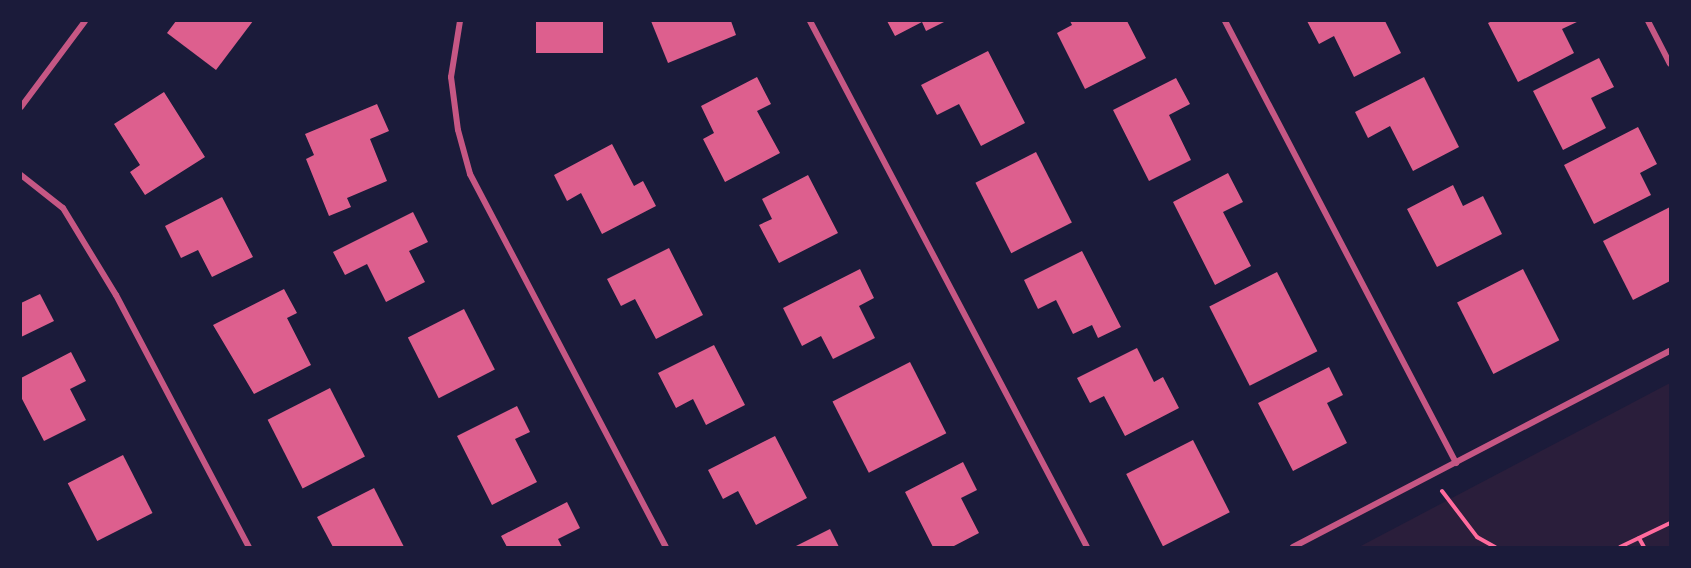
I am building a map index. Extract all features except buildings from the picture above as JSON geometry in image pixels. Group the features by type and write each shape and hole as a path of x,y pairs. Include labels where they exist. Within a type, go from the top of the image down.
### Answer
{"street":[{"path":"21,107 85,21"},
{"path":"460,21 451,77 458,129 470,174 666,547"},
{"path":"810,21 1087,547"},
{"path":"1225,21 1456,463"},
{"path":"1648,21 1670,64"},
{"path":"21,175 63,208 116,295 249,547"},
{"path":"1293,547 1670,351"}],"path":[{"path":"1432,475 1456,515 1477,537 1495,547"},
{"path":"1620,547 1670,523"},
{"path":"1639,538 1644,547"}],"shaded area":[{"path":"1670,383 1670,547 1359,547"}]}
